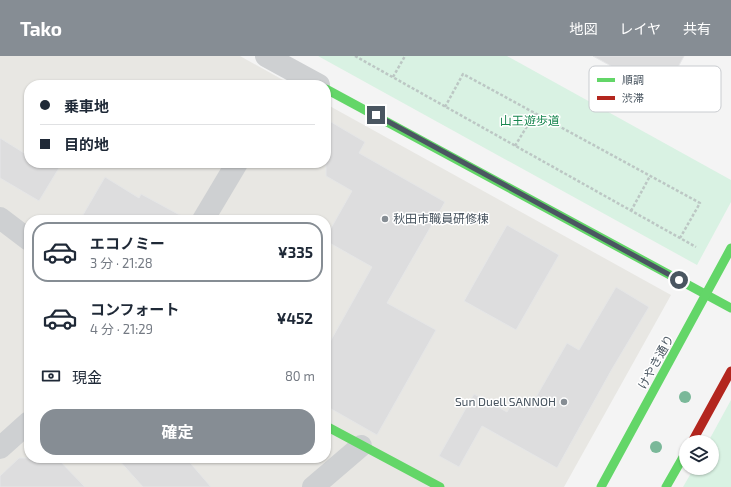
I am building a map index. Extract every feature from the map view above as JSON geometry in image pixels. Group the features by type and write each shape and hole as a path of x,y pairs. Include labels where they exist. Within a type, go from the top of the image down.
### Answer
{"street":[{"path":"266,56 288,78"},
{"path":"331,92 731,308"},
{"path":"206,215 234,168"},
{"path":"0,218 24,236"},
{"name":"けやき通り","path":"601,487 707,295 731,248"},
{"path":"696,435 731,371"},
{"path":"0,448 24,426"},
{"path":"331,429 440,487"},
{"path":"313,487 361,446"},
{"path":"666,487 679,464"}],"path":[{"path":"355,56 696,247"},
{"path":"393,77 405,56"},
{"path":"445,107 463,74 700,203 680,238"},
{"path":"515,146 535,113"},
{"path":"631,211 650,176"}],"shaded area":[{"path":"0,56 240,56 283,80 24,80 24,168 331,168 331,107 671,295 564,487 0,487"}],"green space":[{"name":"山王遊歩道","path":"318,56 507,56 589,101 589,112 608,112 731,180 731,202 697,265"},
{"path":"731,400 731,487 683,487 690,475 719,475 719,435 712,435"}],"building":[{"path":"593,56 684,56 679,66 611,66"},
{"path":"331,122 365,142 359,153 445,202 387,303 436,330 377,435 331,409 331,340 372,267 331,244 331,228 352,191 326,176 326,168 331,168"},
{"path":"0,138 24,153 24,168 59,168 39,201 0,178"},
{"path":"105,177 139,198 141,194 180,215 83,215"},
{"path":"507,225 559,255 516,330 464,301"},
{"path":"616,287 649,307 612,369 557,468 482,426 459,467 439,456 474,394 507,412 515,397 531,406 567,343 579,350"},
{"path":"19,458 24,458 24,463 62,463 85,487 0,487 0,476"},
{"path":"121,463 190,463 211,487 143,487"}],"traffic: fast":[{"path":"331,92 731,308"},
{"path":"601,487 731,248"},
{"path":"331,429 440,487"},
{"path":"666,487 679,464"}],"traffic: jam":[{"path":"696,435 731,371"}],"place":[{"name":"秋田市職員研修棟","path":"385,219"},
{"name":"Sun Duell SANNOH","path":"564,402"}],"route":[{"path":"376,115 679,280"}]}
